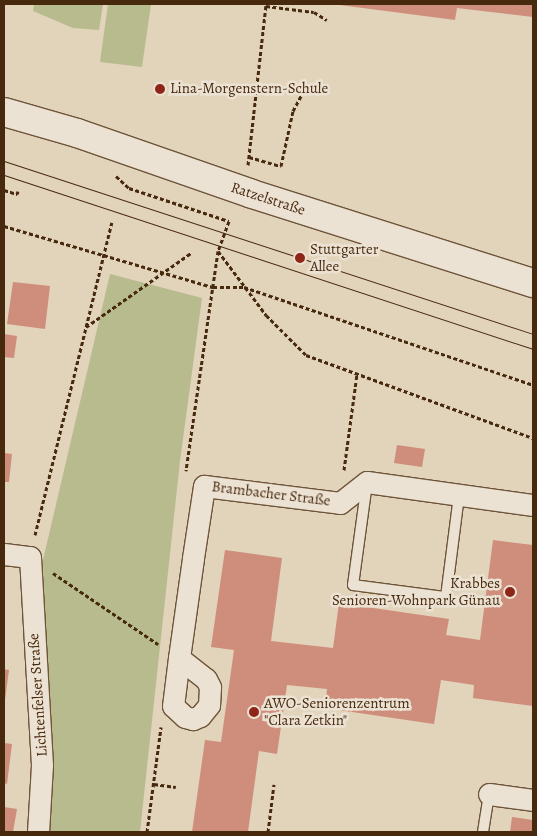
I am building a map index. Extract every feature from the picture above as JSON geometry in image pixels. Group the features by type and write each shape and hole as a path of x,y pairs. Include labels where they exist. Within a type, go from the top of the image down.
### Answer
{"main road":[{"name":"Ratzelstraße","path":"4,112 77,133 261,197 533,283"}],"street":[{"path":"367,482 533,505"},
{"name":"Brambacher Straße","path":"179,658 204,486 340,503 367,482"},
{"path":"4,554 30,557"},
{"name":"Lichtenfelser Straße","path":"30,557 42,765 38,832"},
{"path":"489,794 533,800"}],"lane":[{"path":"367,482 353,585 446,597 460,495"},
{"path":"483,832 489,794"}],"path":[{"path":"248,166 251,121 266,5 314,12 327,20"},
{"path":"249,157 281,166 293,111 304,90"},
{"path":"115,175 130,188 229,221 218,251 213,287"},
{"path":"4,190 17,194 18,191"},
{"path":"112,222 30,557 179,658"},
{"path":"4,226 163,274 213,287 244,287 533,385"},
{"path":"218,251 266,315 306,355 533,438"},
{"path":"86,328 191,253"},
{"path":"340,503 357,374"},
{"path":"154,784 176,787"},
{"path":"268,832 274,784"}],"green space":[{"path":"34,4 103,4 99,30 73,28 33,11"},
{"path":"108,4 151,4 142,67 100,62"},
{"path":"110,274 202,298 180,461 140,832 50,832 43,560"}],"building":[{"path":"332,4 533,4 533,17 457,8 455,20"},
{"path":"13,282 50,286 45,329 7,324"},
{"path":"4,334 17,336 14,358 4,357"},
{"path":"397,445 425,449 422,467 394,463"},
{"path":"4,453 12,454 9,482 4,482"},
{"path":"493,540 533,545 533,706 473,698 474,685 441,680 434,724 325,708 327,689 287,685 277,754 259,751 248,832 192,832 205,740 221,742 234,650 211,647 225,550 282,558 271,641 333,648 339,603 449,619 446,635 480,640"},
{"path":"4,669 9,670 5,700 4,700"},
{"path":"4,743 12,744 7,784 4,783"},
{"path":"4,807 17,809 13,832 4,832"},
{"path":"512,817 533,820 533,832 510,832"}],"tram line":[{"path":"4,161 533,334"},
{"path":"4,175 533,349"}],"place":[{"name":"Lina-Morgenstern-Schule","path":"160,89"},
{"name":"Stuttgarter Allee","path":"300,258"},
{"name":"Krabbes Senioren-Wohnpark Günau","path":"510,592"},
{"name":"AWO-Seniorenzentrum \"Clara Zetkin\"","path":"254,712"}]}
